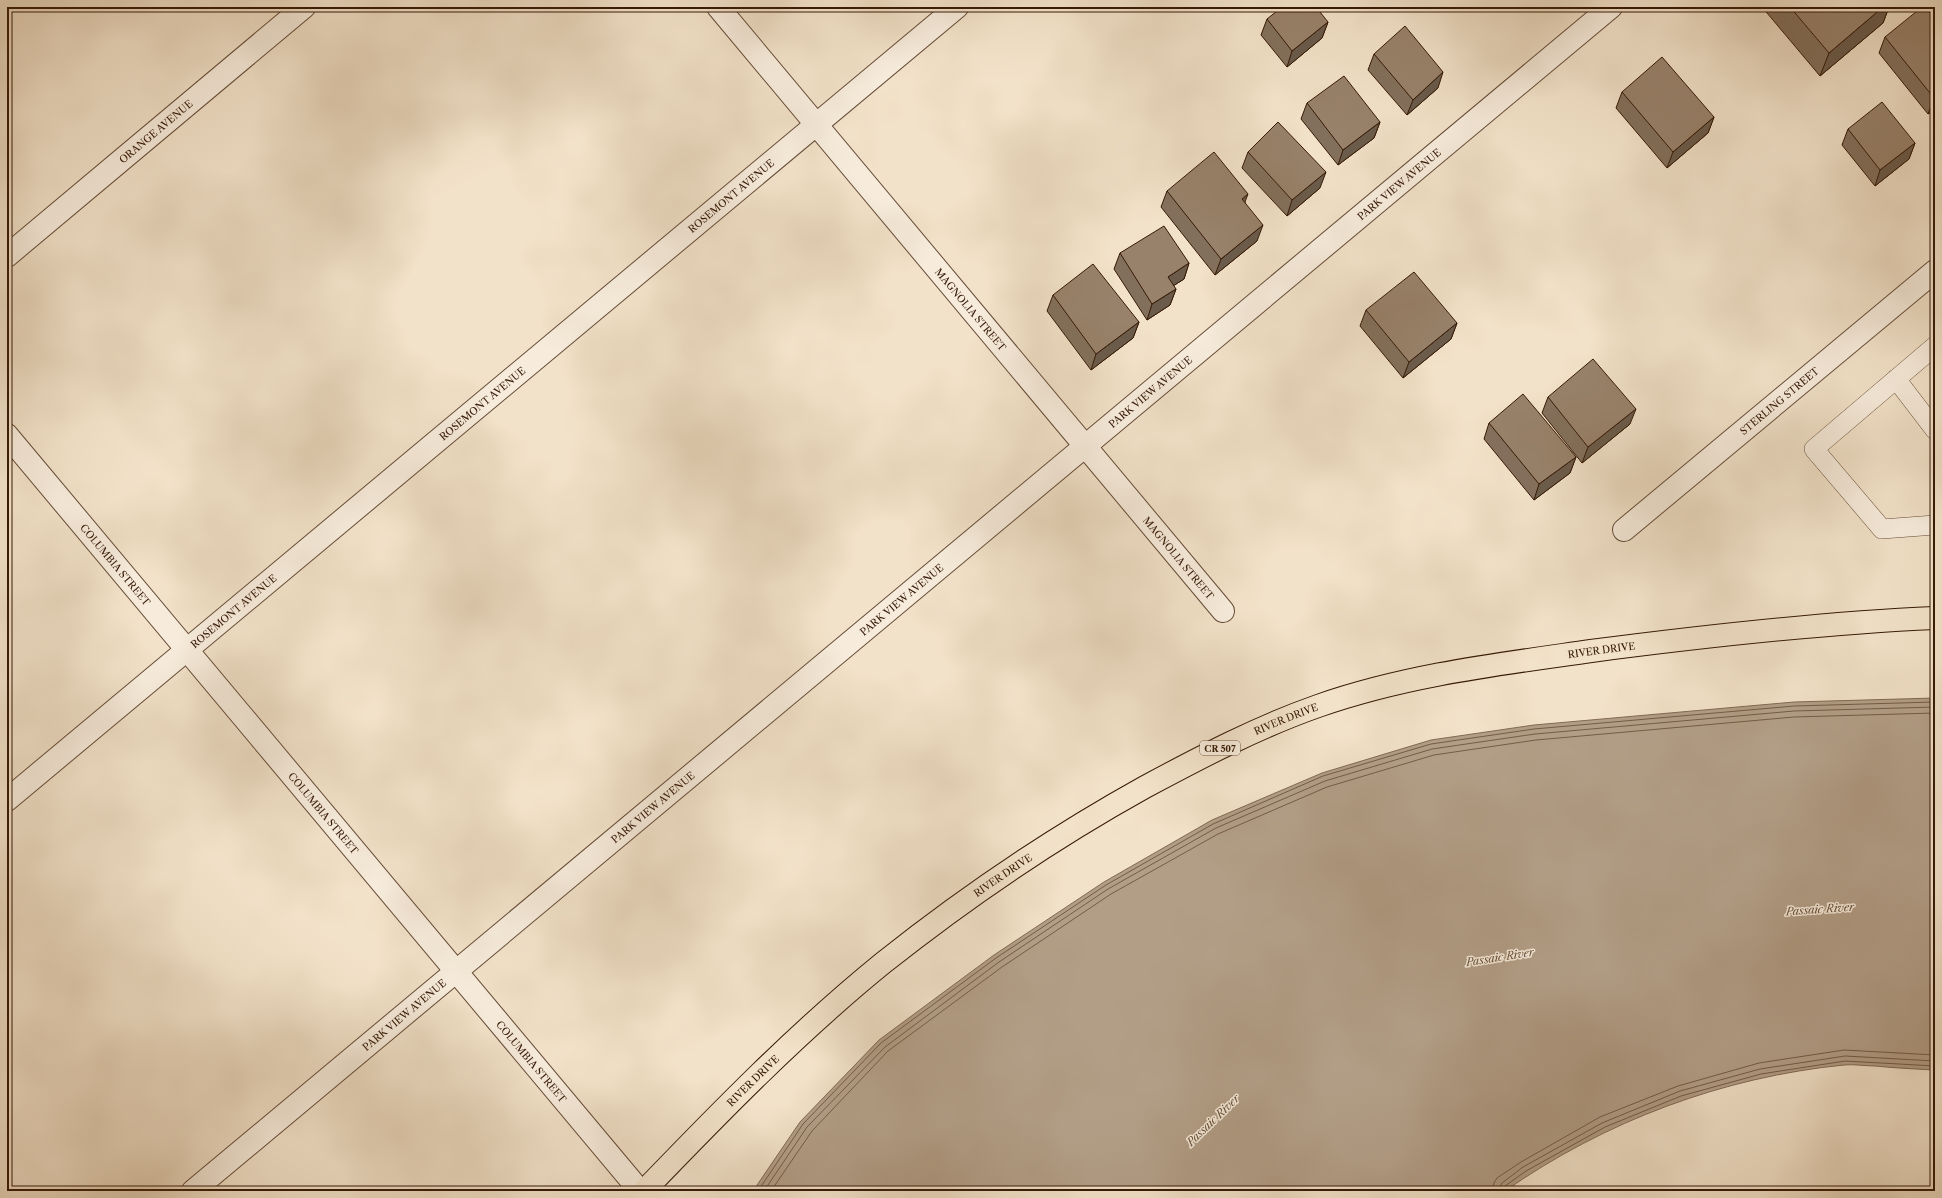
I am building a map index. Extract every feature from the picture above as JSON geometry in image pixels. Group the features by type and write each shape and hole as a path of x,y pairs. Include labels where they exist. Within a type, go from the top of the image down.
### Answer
{"main road":[{"name":"RIVER DRIVE","path":"644,1191 707,1125 824,1014 881,965 940,919 999,876 1075,828 1198,758 1261,728 1333,701 1391,684 1457,671 1537,659 1802,625 1935,618"}],"street":[{"name":"ORANGE AVENUE","path":"7,256 304,7"},
{"name":"MAGNOLIA STREET","path":"718,7 1223,611"},
{"name":"ROSEMONT AVENUE","path":"7,800 957,7"},
{"name":"PARK VIEW AVENUE","path":"193,1191 1611,7"},
{"name":"STERLING STREET","path":"1624,530 1935,271"},
{"name":"COLUMBIA STREET","path":"7,435 640,1191"}],"lane":[{"path":"1935,346 1814,449 1882,529 1935,525"},
{"path":"1896,379 1935,430"}],"water":[{"name":"Passaic River","path":"1935,698 1935,1070 1844,1065 1799,1071 1754,1080 1710,1092 1667,1106 1583,1143 1543,1166 1505,1191 753,1191 800,1122 879,1040 994,955 1104,882 1212,820 1322,773 1431,740 1534,725 1794,702"}],"building":[{"path":"1282,7 1316,7 1328,22 1292,51 1267,19"},
{"path":"1790,7 1883,7 1829,53"},
{"path":"1922,7 1925,7 1935,19 1935,98 1885,37"},
{"path":"1405,26 1443,72 1413,100 1374,54"},
{"path":"1662,57 1714,117 1673,152 1622,92"},
{"path":"1344,76 1380,122 1343,150 1307,103"},
{"path":"1882,102 1915,143 1880,170 1848,129"},
{"path":"1278,122 1326,172 1292,200 1248,152"},
{"path":"1214,152 1248,194 1242,199 1263,225 1221,259 1167,191"},
{"path":"1164,226 1189,263 1168,277 1176,289 1152,304 1120,253"},
{"path":"1093,264 1139,322 1096,354 1053,295"},
{"path":"1414,272 1457,323 1409,362 1366,310"},
{"path":"1593,359 1636,409 1588,447 1548,397"},
{"path":"1523,394 1576,457 1539,484 1489,423"}]}
